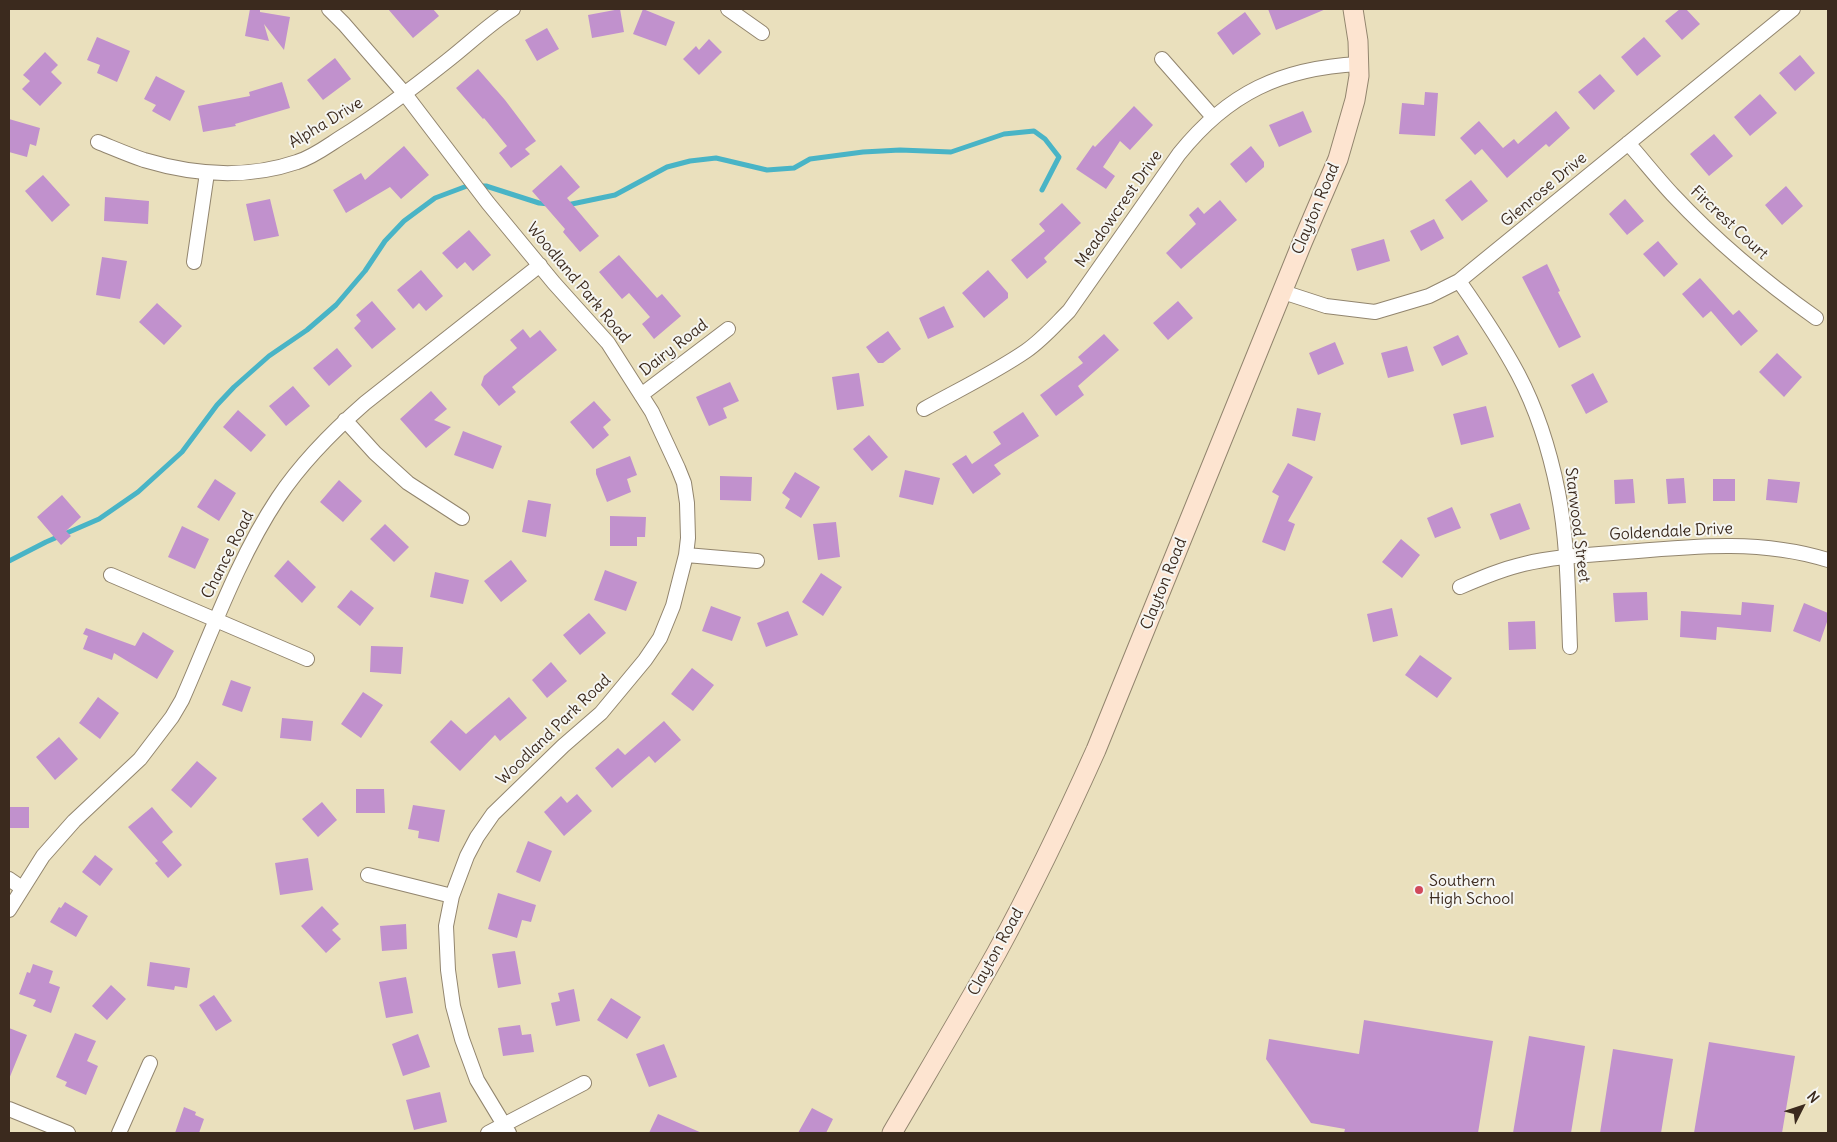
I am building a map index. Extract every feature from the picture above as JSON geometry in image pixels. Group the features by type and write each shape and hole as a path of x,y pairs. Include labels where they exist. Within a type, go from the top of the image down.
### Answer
{"street":[{"name":"Woodland Park Road","path":"329,9 404,94 474,185 608,343 652,412 684,483 688,522 686,555 668,621 660,638 645,660 601,713 563,746 494,814 477,837 467,856 452,896 446,926 446,945 453,1006 462,1039 478,1080 506,1129"},
{"name":"Alpha Drive","path":"98,142 144,160 228,174 244,173 298,162 310,157 360,125 404,94 488,26 513,9"},
{"path":"728,9 762,33"},
{"name":"Clayton Road","path":"892,1133 996,954 1076,796 1096,750 1338,159 1355,100 1359,64 1357,26 1353,9"},
{"name":"Glenrose Drive","path":"1283,292 1326,306 1375,312 1429,296 1459,281 1793,9"},
{"path":"1162,59 1213,117"},
{"name":"Meadowcrest Drive","path":"924,409 1006,364 1049,332 1069,311 1179,154 1213,117 1245,94 1273,80 1302,70 1330,65 1359,64"},
{"name":"Fircrest Court","path":"1628,143 1673,195 1714,235 1752,269 1816,318"},
{"path":"194,262 208,172"},
{"name":"Chance Road","path":"9,910 43,856 74,822 129,770 172,717 182,700 242,562 278,498 303,464 345,420 540,265"},
{"name":"Starwood Street","path":"1459,281 1518,374 1536,415 1549,452 1558,493 1565,557 1570,647"},
{"name":"Dairy Road","path":"641,395 728,329"},
{"path":"345,420 375,453 408,483 462,518"},
{"name":"Goldendale Drive","path":"1460,587 1494,572 1565,557 1699,546 1738,546 1780,550 1828,560"},
{"path":"686,555 757,561"},
{"path":"111,575 306,659"},
{"path":"368,875 452,896"},
{"path":"9,879 22,888"},
{"path":"119,1133 150,1062"},
{"path":"488,1133 506,1129 584,1083"},
{"path":"9,1109 68,1133"}],"building":[{"path":"250,9 260,9 260,12 290,17 284,50 264,24 269,41 245,36"},
{"path":"388,9 433,9 439,16 413,38"},
{"path":"620,9 624,32 592,38 588,15"},
{"path":"643,9 675,22 666,46 633,34"},
{"path":"1268,9 1326,9 1276,30"},
{"path":"1680,9 1686,9 1700,24 1682,40 1665,21"},
{"path":"1245,12 1261,34 1233,55 1217,33"},
{"path":"547,28 559,49 537,61 525,40"},
{"path":"97,37 130,51 117,82 97,73 100,65 87,60"},
{"path":"1644,37 1661,56 1637,76 1621,57"},
{"path":"709,39 722,52 699,75 683,59 696,46 699,50"},
{"path":"45,52 58,65 51,72 62,83 40,106 22,89 30,81 23,75"},
{"path":"1800,55 1815,73 1795,91 1779,73"},
{"path":"335,58 351,79 323,100 307,80"},
{"path":"478,69 505,100 536,141 525,149 530,154 511,168 499,153 507,146 456,88"},
{"path":"1600,74 1615,91 1594,110 1578,92"},
{"path":"156,76 185,91 170,121 152,111 156,105 144,99"},
{"path":"282,82 290,108 235,124 236,126 203,132 198,106 250,96 249,92"},
{"path":"1425,92 1438,93 1435,136 1399,134 1402,103 1424,105"},
{"path":"1760,94 1777,113 1750,136 1734,117"},
{"path":"1134,106 1153,125 1130,150 1120,141 1103,167 1115,176 1106,189 1076,169 1093,145 1095,147"},
{"path":"1303,111 1312,132 1279,147 1269,125"},
{"path":"1556,111 1570,128 1549,147 1546,144 1507,178 1482,149 1475,155 1460,138 1479,121 1503,148 1514,139 1518,144"},
{"path":"9,119 40,128 36,146 30,144 27,157 9,152"},
{"path":"1714,134 1733,156 1709,176 1690,154"},
{"path":"404,146 429,175 401,199 390,187 346,213 333,190 361,173 365,180"},
{"path":"1251,146 1264,162 1264,167 1246,183 1230,164"},
{"path":"561,165 580,187 567,198 599,236 580,252 563,232 565,229 532,191"},
{"path":"43,175 70,205 52,222 25,191"},
{"path":"1471,180 1488,201 1462,221 1445,200"},
{"path":"1786,186 1803,206 1782,225 1765,205"},
{"path":"105,197 149,201 148,224 104,221"},
{"path":"270,199 279,236 254,241 246,204"},
{"path":"1625,199 1644,221 1627,235 1609,214"},
{"path":"1220,200 1237,220 1181,269 1166,253 1196,224 1189,215 1198,207 1204,214"},
{"path":"1062,203 1081,223 1044,258 1047,262 1027,279 1011,260 1045,231 1039,224"},
{"path":"1434,219 1444,238 1421,251 1410,231"},
{"path":"469,230 491,255 473,271 465,262 457,269 442,253"},
{"path":"1384,239 1390,261 1357,271 1351,249"},
{"path":"1658,241 1678,264 1664,277 1643,254"},
{"path":"619,255 657,298 662,294 681,316 654,339 642,324 650,317 629,293 622,299 599,272"},
{"path":"102,257 127,261 120,299 96,295"},
{"path":"1547,264 1560,291 1558,292 1581,337 1559,348 1522,277"},
{"path":"421,270 443,296 426,311 419,303 413,309 397,290"},
{"path":"988,270 1008,293 1008,298 984,318 962,293"},
{"path":"1700,278 1733,315 1739,310 1758,331 1741,346 1711,311 1703,318 1682,294"},
{"path":"372,301 396,329 372,349 354,328 361,321 356,315"},
{"path":"1178,301 1193,318 1168,340 1153,323"},
{"path":"157,303 182,326 164,345 139,322"},
{"path":"944,306 954,327 928,339 919,318"},
{"path":"523,329 530,338 540,330 557,350 512,387 516,392 499,406 481,385 484,376 517,348 510,340"},
{"path":"888,331 901,349 883,363 878,363 866,347"},
{"path":"1104,334 1119,350 1078,386 1084,395 1056,416 1040,395 1083,363 1078,357"},
{"path":"1458,335 1468,354 1442,366 1433,347"},
{"path":"1335,342 1344,364 1318,375 1309,353"},
{"path":"1407,346 1414,371 1388,378 1381,353"},
{"path":"337,348 352,366 329,386 313,368"},
{"path":"1777,353 1802,377 1784,397 1759,372"},
{"path":"859,373 864,406 837,410 832,377"},
{"path":"1593,373 1608,402 1586,414 1571,385"},
{"path":"730,382 739,401 723,408 727,418 709,426 696,397"},
{"path":"293,386 310,406 286,426 269,406"},
{"path":"431,391 447,409 434,420 451,427 426,448 400,419"},
{"path":"594,401 611,420 603,427 609,435 593,449 570,422"},
{"path":"1486,406 1494,437 1461,445 1453,414"},
{"path":"1297,408 1321,413 1315,441 1292,436"},
{"path":"238,410 266,435 251,452 223,427"},
{"path":"1023,412 1039,436 994,465 1001,474 973,494 952,464 966,455 972,464 1001,444 993,432"},
{"path":"463,431 502,446 493,469 454,455"},
{"path":"869,435 888,457 872,471 853,449"},
{"path":"630,456 637,475 627,479 631,492 607,502 596,474 596,469"},
{"path":"1288,463 1313,477 1288,521 1295,524 1285,551 1262,542 1279,496 1272,492"},
{"path":"905,470 940,478 933,505 899,497"},
{"path":"795,472 820,487 801,518 785,508 790,499 782,493"},
{"path":"720,476 752,477 751,501 720,500"},
{"path":"1684,478 1686,503 1668,504 1666,479"},
{"path":"215,479 236,493 219,521 197,507"},
{"path":"1633,479 1635,503 1615,504 1614,480"},
{"path":"1713,479 1735,479 1735,501 1713,501"},
{"path":"1768,479 1800,482 1797,503 1766,500"},
{"path":"339,480 362,501 343,522 320,502"},
{"path":"62,495 81,517 66,531 71,536 61,545 37,517"},
{"path":"528,500 551,504 546,537 522,532"},
{"path":"1520,503 1530,529 1500,540 1490,514"},
{"path":"1452,507 1461,528 1435,538 1427,518"},
{"path":"610,516 646,517 645,537 637,537 637,546 610,546"},
{"path":"836,522 840,557 818,560 813,524"},
{"path":"385,524 409,547 394,562 370,539"},
{"path":"182,526 209,539 195,569 168,557"},
{"path":"1401,539 1420,555 1402,578 1382,562"},
{"path":"288,560 316,587 302,603 274,576"},
{"path":"511,560 527,581 501,602 484,581"},
{"path":"605,570 637,582 626,611 594,600"},
{"path":"435,572 469,580 463,604 430,597"},
{"path":"821,573 842,587 823,616 802,602"},
{"path":"351,590 374,608 360,626 337,607"},
{"path":"1647,592 1648,620 1615,622 1613,593"},
{"path":"1742,602 1774,605 1771,632 1717,627 1716,640 1680,637 1681,611 1741,615"},
{"path":"1804,603 1828,613 1828,619 1820,642 1793,631"},
{"path":"711,606 741,617 732,641 702,631"},
{"path":"1392,608 1398,636 1373,642 1367,614"},
{"path":"788,611 798,635 766,647 757,623"},
{"path":"589,613 606,633 580,655 563,635"},
{"path":"1535,621 1536,649 1509,650 1508,622"},
{"path":"86,628 135,646 143,632 174,651 157,679 114,653 112,660 83,649 88,636 83,634"},
{"path":"371,646 403,647 401,674 370,672"},
{"path":"1420,655 1452,678 1437,698 1405,675"},
{"path":"551,662 567,681 547,698 532,680"},
{"path":"692,668 714,685 693,711 671,694"},
{"path":"231,680 251,687 242,712 222,705"},
{"path":"363,692 383,705 361,738 341,724"},
{"path":"98,697 119,713 100,739 79,723"},
{"path":"509,697 527,718 500,741 495,735 460,771 430,742 451,720 466,734"},
{"path":"282,718 313,721 311,741 280,738"},
{"path":"664,721 681,740 655,763 649,756 612,788 595,768 618,748 625,755"},
{"path":"59,737 78,759 55,780 36,757"},
{"path":"197,761 217,778 191,808 171,790"},
{"path":"356,789 384,789 385,813 356,813"},
{"path":"577,794 592,811 564,836 544,812 561,796 567,803"},
{"path":"322,802 337,820 318,837 302,819"},
{"path":"413,805 445,810 439,842 418,838 419,831 408,829"},
{"path":"9,807 29,807 29,828 9,828"},
{"path":"152,807 173,832 162,842 182,865 168,878 155,863 158,861 128,827"},
{"path":"528,841 552,851 540,882 516,872"},
{"path":"95,855 113,869 100,886 82,872"},
{"path":"308,858 313,890 280,895 275,863"},
{"path":"498,893 536,905 531,922 522,920 517,938 488,929"},
{"path":"65,902 88,916 76,937 50,922 59,907 61,908"},
{"path":"322,906 339,924 332,930 341,939 326,953 301,926"},
{"path":"406,924 407,949 382,951 380,926"},
{"path":"515,951 521,984 498,988 492,954"},
{"path":"150,962 190,968 187,988 175,986 174,990 147,986"},
{"path":"33,964 53,971 49,983 60,987 51,1013 33,1006 36,1000 19,994 27,972 30,973"},
{"path":"406,977 413,1013 386,1018 379,982"},
{"path":"111,985 126,999 107,1020 92,1006"},
{"path":"574,989 580,1021 556,1026 551,1003 560,1001 558,993"},
{"path":"214,995 232,1021 216,1031 199,1005"},
{"path":"611,998 641,1017 627,1039 597,1020"},
{"path":"1364,1020 1493,1041 1478,1133 1344,1133 1345,1129 1311,1123 1266,1059 1269,1039 1359,1054"},
{"path":"520,1025 522,1035 531,1034 534,1052 503,1056 498,1028"},
{"path":"9,1028 27,1035 9,1079"},
{"path":"75,1033 96,1041 87,1061 98,1066 86,1095 65,1086 67,1082 56,1077"},
{"path":"418,1034 430,1067 403,1076 392,1044"},
{"path":"1529,1036 1585,1046 1571,1133 1513,1133"},
{"path":"1709,1042 1795,1056 1782,1133 1694,1133"},
{"path":"664,1044 677,1077 649,1087 636,1054"},
{"path":"1613,1049 1673,1059 1661,1133 1600,1133"},
{"path":"440,1092 447,1122 414,1130 406,1100"},
{"path":"184,1107 196,1112 195,1115 204,1119 199,1133 175,1133"},
{"path":"812,1108 833,1119 826,1133 798,1133"},
{"path":"658,1114 702,1133 649,1133"}],"waterway":[{"path":"567,205 615,195 667,167 690,161 716,158 767,170 794,168 810,159 863,152 900,150 951,152 1004,134 1034,131 1045,139 1059,157 1042,190"},
{"path":"9,561 46,542 99,519 138,492 182,452 217,405 234,387 269,356 307,330 336,305 365,271 385,241 404,221 435,198 467,186 486,186 539,203 549,204"}],"place":[{"name":"Southern High School","path":"1419,890"}]}
